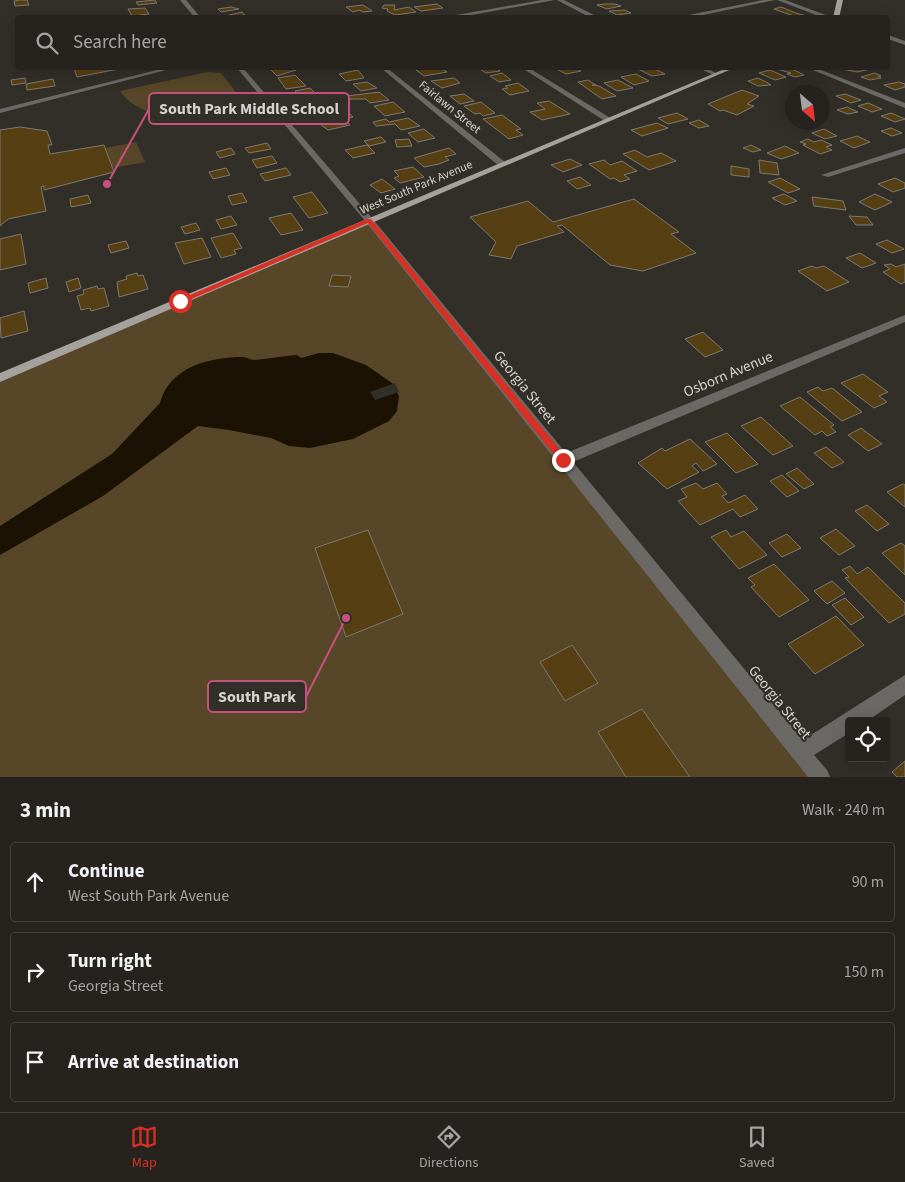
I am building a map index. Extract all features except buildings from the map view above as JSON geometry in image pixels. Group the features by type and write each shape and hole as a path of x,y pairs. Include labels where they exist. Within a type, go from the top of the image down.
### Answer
{"main road":[{"path":"837,15 840,0"},
{"name":"West South Park Avenue","path":"0,378 726,70"}],"street":[{"path":"183,0 196,15"},
{"path":"457,15 552,0"},
{"path":"560,0 590,15"},
{"path":"693,15 772,0"},
{"path":"780,0 823,15"},
{"path":"890,38 905,43"},
{"path":"0,112 163,70"},
{"name":"Georgia Street","path":"242,70 369,220 820,777"},
{"name":"Fairlawn Street","path":"386,70 502,164"},
{"path":"528,70 608,119"},
{"path":"707,70 716,74"},
{"path":"816,70 905,106"},
{"path":"825,174 905,150"},
{"name":"Osborn Avenue","path":"563,460 905,318"},
{"path":"855,717 905,684"},
{"path":"800,753 845,724"}],"shaded area":[{"path":"208,72 221,73 249,109 199,116 162,114 145,110 131,102 120,91"},
{"path":"136,142 145,162 113,168 105,148"},
{"path":"369,220 821,777 0,777 0,377"},
{"path":"319,353 333,353 366,365 392,383 399,396 397,411 389,421 353,439 310,448 289,446 271,438 198,426 103,496 0,555 0,526 112,454 160,403 172,381 192,366 217,359 243,357 254,360 297,355 301,358"}],"pier":[{"path":"395,383 399,392 375,400 370,392"}],"place":[{"name":"South Park Middle School","path":"107,184"},
{"name":"South Park","path":"346,618"}],"route":[{"path":"180,301 369,220 563,460"}]}
